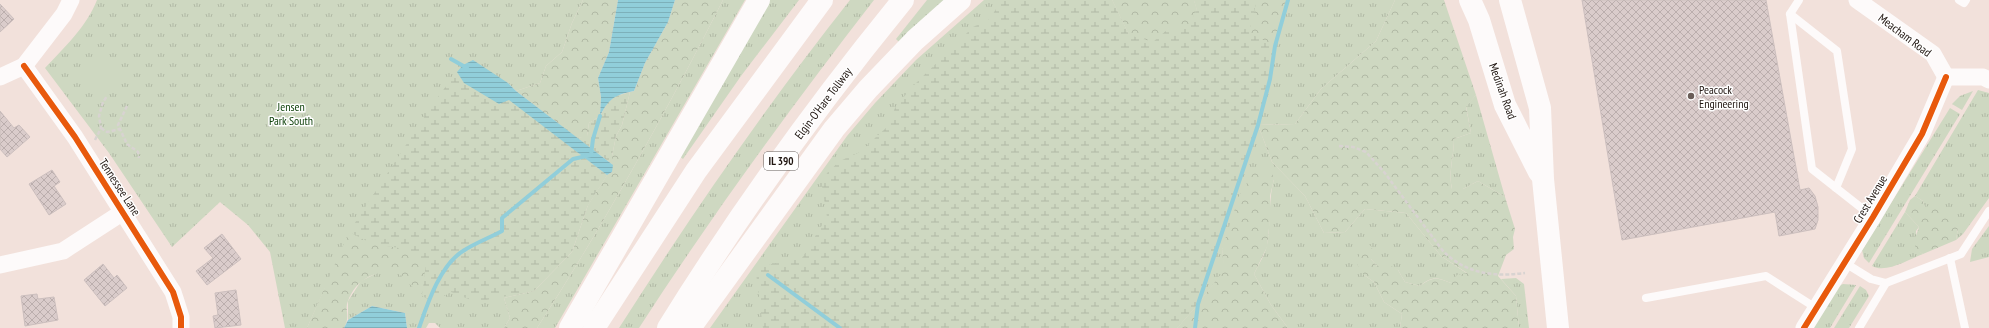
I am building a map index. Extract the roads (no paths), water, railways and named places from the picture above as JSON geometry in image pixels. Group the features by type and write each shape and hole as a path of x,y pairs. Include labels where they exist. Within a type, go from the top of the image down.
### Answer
{"main road":[{"path":"570,328 759,0"},
{"path":"594,328 696,171 822,0"},
{"name":"Elgin-O'Hare Tollway","path":"668,328 726,239 803,130 873,36 902,0"},
{"path":"690,328 834,129 868,89 915,40 960,0"},
{"name":"Medinah Road","path":"1470,0 1478,20 1505,105 1543,179"},
{"name":"Medinah Road","path":"1510,0 1540,108 1543,179 1558,328"}],"street":[{"path":"0,77 24,66 64,14 71,0"},
{"name":"Meacham Road","path":"1866,2 1933,54 1946,77"},
{"name":"Tennessee Lane","path":"24,66 75,137 173,292 181,317 181,328"},
{"path":"1946,77 1983,77 1989,80"},
{"name":"Crest Avenue","path":"1804,328 1873,217 1922,134 1946,77"},
{"path":"0,265 63,252 123,212"}],"lane":[{"path":"1799,0 1790,14 1812,169 1873,217"},
{"path":"1959,0 1964,3 1966,0"},
{"path":"1790,14 1837,52 1852,149 1836,188"},
{"path":"1844,263 1871,279 1886,283 1961,254 1989,211"},
{"path":"1950,258 1965,328"},
{"path":"1646,298 1766,276 1816,308"},
{"path":"1859,328 1886,283"}],"water":[{"path":"618,0 675,0 668,22 645,63 634,91 613,98 606,105 600,116 601,97 598,78 609,52"},
{"path":"473,60 508,83 516,91 613,165 612,172 607,175 509,100 499,104 464,83 457,72 463,65"},
{"path":"372,306 405,313 407,328 344,328 348,320"}],"waterway":[{"path":"1195,328 1198,304 1258,125 1270,79 1275,46 1288,0"},
{"path":"451,59 467,68"},
{"path":"419,328 435,286 441,275 455,257 472,245 502,231 502,218 573,159 591,155 593,139 600,116"},
{"path":"768,275 840,328"}],"place":[{"name":"Peacock Engineering","path":"1691,96"}],"park label":[{"name":"Jensen Park South","path":"291,113"}]}
